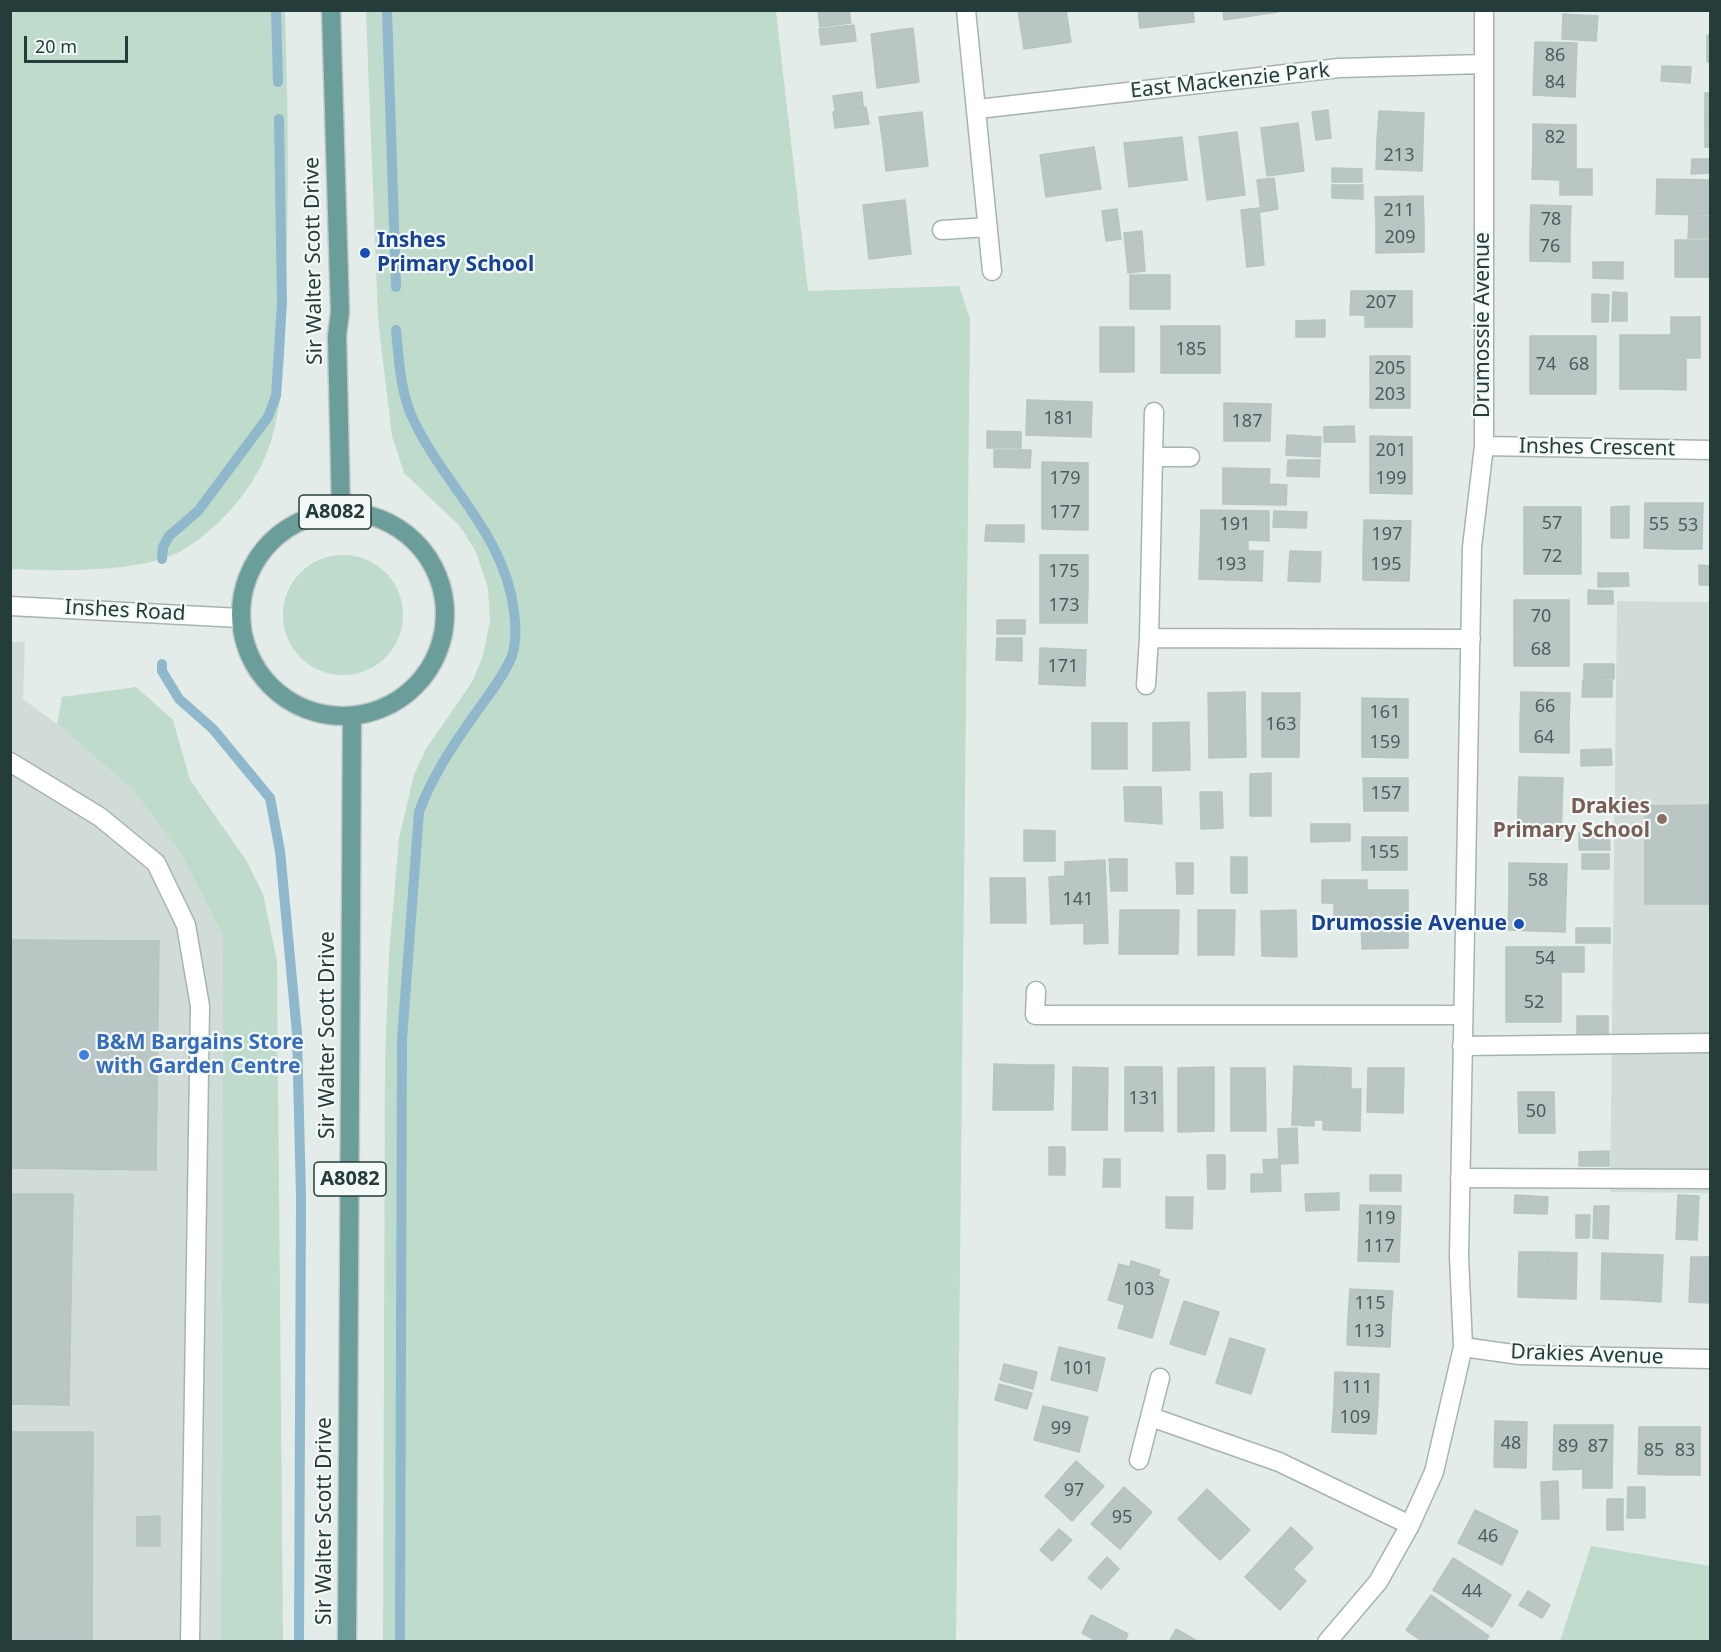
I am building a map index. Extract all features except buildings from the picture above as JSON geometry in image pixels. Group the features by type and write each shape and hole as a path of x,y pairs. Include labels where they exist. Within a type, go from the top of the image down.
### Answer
{"main road":[{"name":"Sir Walter Scott Drive","path":"331,10 340,312 337,336 341,511"},
{"name":"A8082","path":"341,511 373,515 401,529 424,550 440,578 446,609 443,640 430,669 410,693 383,710 352,717 318,714 288,701 263,679 246,650 240,618 244,586 258,556 280,532 309,517 341,511"},
{"name":"Sir Walter Scott Drive","path":"347,1641 352,717"}],"street":[{"path":"966,10 978,109 992,271"},
{"name":"Drumossie Avenue","path":"1327,1641 1378,1582 1410,1525 1434,1472 1463,1347 1459,1256 1462,1015 1473,548 1484,446 1484,10"},
{"name":"East Mackenzie Park","path":"978,109 1339,68 1483,64"},
{"path":"942,230 988,227"},
{"path":"1146,685 1154,412"},
{"name":"Inshes Crescent","path":"1484,446 1710,450"},
{"path":"1153,458 1190,457"},
{"name":"Inshes Road","path":"10,606 240,618"},
{"path":"1149,638 1471,639"},
{"path":"10,762 100,818 156,863 186,925 200,1006 190,1641"},
{"path":"1036,991 1035,1016 1462,1015"},
{"path":"1462,1046 1710,1043"},
{"path":"1460,1178 1710,1179"},
{"name":"Drakies Avenue","path":"1463,1347 1520,1355 1710,1359"},
{"path":"1139,1460 1160,1378"},
{"path":"1151,1418 1279,1462 1410,1525"}],"shaded area":[{"name":"Drakies Primary School","path":"1617,601 1710,602 1710,1193 1610,1192"},
{"path":"11,642 25,642 23,699 57,724 134,791 183,857 223,936 221,1641 11,1642"}],"green space":[{"path":"11,10 285,11 288,181 285,323 284,363 276,422 265,457 236,504 196,542 164,558 121,567 98,569 11,569"},
{"path":"366,11 776,11 808,291 959,286 970,319 956,1641 383,1641 385,1061 389,955 399,838 414,775 426,749 472,682 483,656 490,621 488,588 476,552 460,526 404,473 392,436 378,319"},
{"path":"343,555 366,559 386,572 399,592 403,615 399,638 386,658 366,671 343,675 320,671 300,658 287,638 283,615 287,592 300,572 320,559"},
{"path":"136,687 173,720 190,780 246,860 263,894 277,961 283,1641 221,1641 223,936 183,857 134,791 57,724 62,697"},
{"path":"1591,1546 1710,1566 1710,1641 1560,1641"}],"waterway":[{"path":"276,10 278,82"},
{"path":"387,10 396,287"},
{"path":"162,559 163,547 169,536 198,511 268,417 276,396 282,303 279,119"},
{"path":"396,330 405,398 413,419 426,444 472,511 499,558 508,583 516,634 514,650 508,664 443,763 419,812 402,1039 400,1642"},
{"path":"162,664 162,671 179,699 213,729 270,798 280,851 297,1033 301,1197 299,1642"}],"place":[{"name":"Inshes Primary School","path":"365,253"},
{"name":"Drakies Primary School","path":"1662,819"},
{"name":"Drumossie Avenue","path":"1519,924"},
{"name":"B&M Bargains Store with Garden Centre","path":"84,1055"}]}
